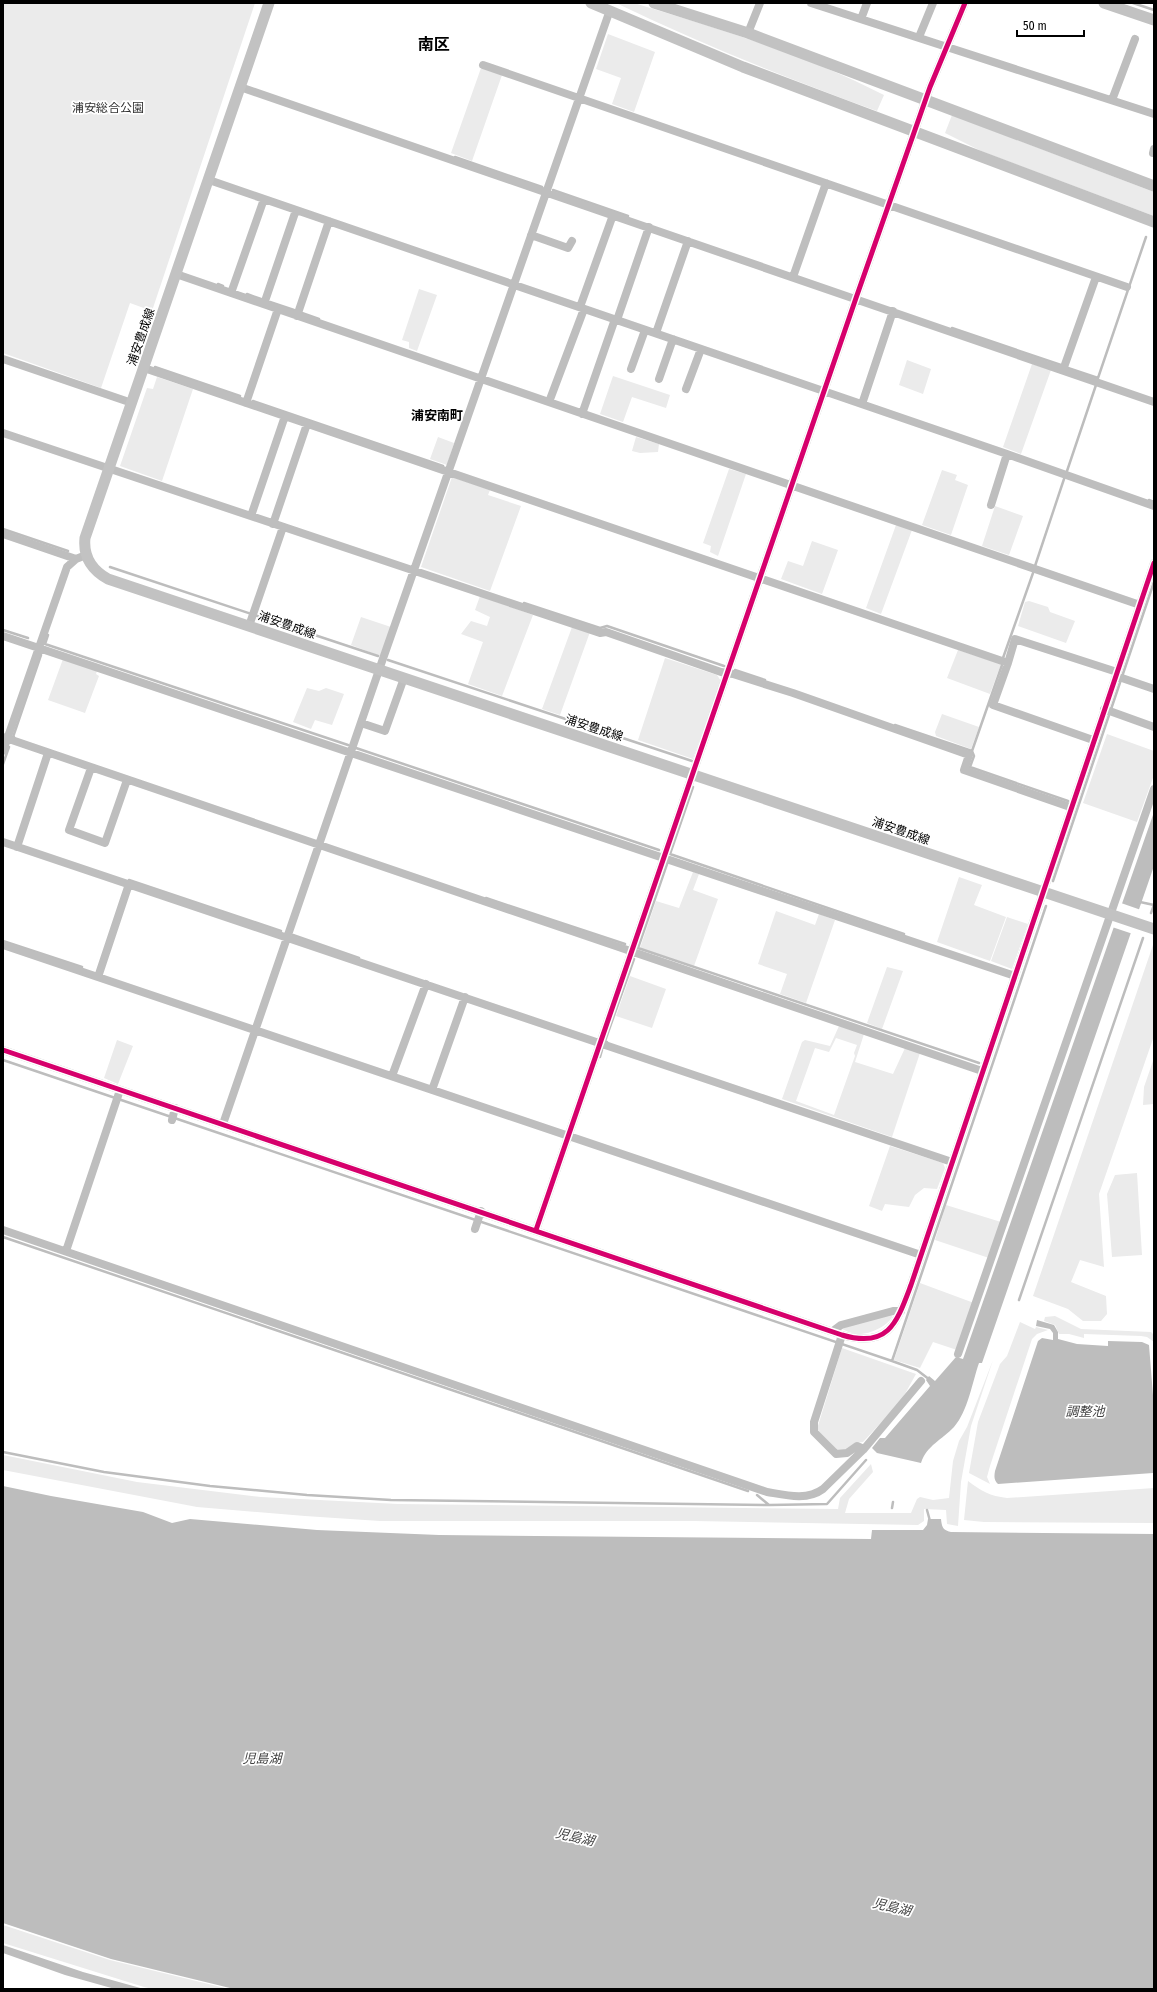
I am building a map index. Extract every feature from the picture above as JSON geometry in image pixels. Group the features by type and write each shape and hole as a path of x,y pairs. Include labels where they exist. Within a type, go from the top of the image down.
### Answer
{"main road":[{"name":"浦安豊成線","path":"269,3 108,470 85,538 81,557 97,572 108,579 252,619 378,670 1154,929"},
{"path":"591,3 742,67 1154,222"},
{"path":"654,3 748,33 1154,186"},
{"path":"1104,3 1154,20"}],"street":[{"path":"748,33 760,3"},
{"path":"811,3 1154,114"},
{"path":"861,19 866,3"},
{"path":"919,37 932,3"},
{"path":"536,1230 663,857 793,486 824,391 914,132 965,3"},
{"path":"223,1124 378,670 610,10"},
{"path":"1112,100 1135,39"},
{"path":"483,65 1127,287"},
{"path":"240,87 688,241 794,275 1154,402"},
{"path":"209,180 514,285 617,318 645,330 657,331 673,339 701,349 824,391 862,402 1154,506"},
{"path":"794,275 826,183"},
{"path":"231,293 264,199"},
{"path":"264,304 296,210"},
{"path":"550,400 613,215"},
{"path":"297,316 329,222"},
{"path":"583,411 649,227"},
{"path":"531,235 568,248 572,241"},
{"path":"657,331 688,241"},
{"path":"176,274 481,379 583,411 793,486 1140,605"},
{"path":"1064,370 1096,277"},
{"path":"246,403 278,309"},
{"path":"862,402 894,311"},
{"path":"631,369 645,330"},
{"path":"659,379 673,339"},
{"path":"686,389 701,349"},
{"path":"3,359 132,403"},
{"path":"144,368 760,579 1008,662"},
{"path":"251,516 285,416"},
{"path":"273,524 307,424"},
{"path":"3,433 108,470 251,516 600,634 606,632 793,693 969,755 964,770 1070,807"},
{"path":"990,505 1007,454"},
{"path":"252,619 283,527"},
{"path":"3,534 81,557"},
{"path":"3,751 5,738 67,567 81,557"},
{"path":"841,1340 854,1338 870,1339 882,1334 894,1326 901,1311 1015,976 1093,740 1109,711 1154,563"},
{"path":"3,636 1015,976"},
{"path":"1093,740 993,705 1015,639 1154,689"},
{"path":"361,723 385,731 404,678"},
{"path":"1109,711 1154,727"},
{"path":"5,738 632,950 982,1071"},
{"path":"17,847 48,753"},
{"path":"91,768 69,830 105,843 127,780"},
{"path":"958,1354 1112,915 1154,789"},
{"path":"3,842 952,1162"},
{"path":"98,977 129,884"},
{"path":"3,944 921,1255"},
{"path":"392,1076 426,984"},
{"path":"432,1090 465,997"},
{"path":"3,1050 118,1095 174,1114 223,1124 478,1220 536,1230 832,1331 841,1340"},
{"path":"66,1251 118,1095"},
{"path":"3,1230 767,1492 807,1496 816,1494 864,1449 921,1381"},
{"path":"832,1331 841,1325 893,1311 901,1311"},
{"path":"841,1340 814,1422 814,1432 836,1454 847,1453 857,1446 864,1449"}],"green space":[{"name":"浦安総合公園","path":"3,3 255,3 152,311 130,303 101,388 3,353"},
{"path":"616,3 634,3 761,43 824,67 884,95 877,111 745,60 680,33"},
{"path":"608,34 655,52 634,112 612,104 621,78 596,69"},
{"path":"481,68 502,75 472,161 451,153"},
{"path":"952,115 1154,192 1154,216 981,151 945,133"},
{"path":"419,289 437,295 417,351 409,348 409,342 402,340"},
{"path":"907,360 931,369 923,394 899,385"},
{"path":"1032,364 1051,370 1021,454 1003,447"},
{"path":"613,376 670,395 666,408 632,397 623,422 600,414"},
{"path":"157,377 193,389 162,481 120,466 147,388 153,389"},
{"path":"438,437 454,443 447,465 430,459"},
{"path":"636,437 659,444 658,452 640,453 632,451"},
{"path":"729,469 746,474 718,556 710,552 711,546 703,543"},
{"path":"942,470 957,475 955,480 968,485 951,535 922,525"},
{"path":"452,477 490,490 488,495 521,506 490,591 421,567"},
{"path":"995,506 1023,516 1009,555 982,546"},
{"path":"896,525 912,530 881,614 866,608"},
{"path":"812,541 838,550 822,594 781,579 788,561 803,566"},
{"path":"480,596 533,615 502,696 468,684 483,642 461,634 471,621 487,626 490,617 475,610"},
{"path":"1029,601 1048,607 1050,612 1075,621 1066,643 1018,626 1025,602"},
{"path":"361,617 391,627 380,656 351,645"},
{"path":"572,627 590,632 560,715 542,709"},
{"path":"958,650 1001,664 990,694 947,678"},
{"path":"665,658 717,675 721,681 693,759 638,740"},
{"path":"63,659 97,671 96,674 99,676 85,713 48,700"},
{"path":"307,688 319,691 326,688 344,694 332,725 315,720 311,729 293,722"},
{"path":"942,714 979,727 971,749 936,736 935,732"},
{"path":"1107,734 1154,751 1154,775 1137,822 1083,803"},
{"path":"693,872 699,874 693,890 718,899 694,966 640,948 656,901 679,908"},
{"path":"959,877 982,885 974,905 1006,917 990,961 937,942"},
{"path":"776,911 815,925 819,914 835,920 806,1003 780,994 787,974 758,964"},
{"path":"1007,917 1028,924 1012,969 991,961"},
{"path":"1154,942 1154,1036 1099,1194 1104,1267 1080,1260 1071,1282 1106,1296 1107,1314 1101,1321 1083,1321 1068,1309 1033,1296"},
{"path":"887,967 903,971 882,1029 867,1023"},
{"path":"630,976 666,989 652,1028 616,1016"},
{"path":"839,1026 864,1034 855,1062 893,1074 905,1048 920,1053 892,1137 782,1099 802,1042 805,1040 830,1046","holes":["836,1038 857,1045 854,1053 855,1056 834,1115 796,1101 815,1048 829,1052"]},
{"path":"117,1040 133,1046 118,1084 104,1078"},
{"path":"1154,1058 1154,1104 1143,1105 1144,1087"},
{"path":"890,1146 943,1163 945,1168 937,1189 924,1188 915,1195 909,1207 885,1204 882,1211 869,1206"},
{"path":"1137,1173 1142,1255 1112,1257 1107,1194 1115,1175"},
{"path":"946,1205 1001,1222 989,1258 935,1240"},
{"path":"920,1283 974,1303 957,1350 933,1342 920,1368 894,1360"},
{"path":"893,1314 888,1322 871,1332 855,1334 842,1329 844,1327"},
{"path":"1055,1316 1081,1329 1151,1332 1154,1335 1154,1342 1147,1337 1141,1336 1084,1334 1084,1338 1069,1334 1059,1334 1055,1325 1044,1321 1045,1317"},
{"path":"1020,1322 1035,1329 1036,1327 1048,1330 1037,1334 1032,1339 990,1466 987,1477 990,1484 969,1473 978,1422 1000,1364 1007,1356"},
{"path":"842,1348 916,1374 901,1401 863,1442 840,1451 830,1444 818,1432 817,1429"},
{"path":"993,1360 971,1426 961,1482 958,1526 947,1524 946,1510 924,1509 924,1521 918,1525 694,1521 380,1521 197,1507 3,1470 3,1455 137,1482 261,1497 398,1504 838,1509 840,1498 871,1464 873,1472 849,1499 845,1513 911,1513 917,1499 920,1497 933,1500 949,1498 953,1461 959,1441 967,1427"},
{"path":"968,1481 977,1488 986,1492 1007,1498 1154,1488 1154,1523 984,1522 964,1520"},
{"path":"3,1925 110,1960 229,1989 153,1989 144,1987 3,1943"}],"water":[{"path":"1154,812 1154,866 982,1363 979,1363 963,1413 954,1427 931,1447 921,1463 877,1453 872,1448 880,1438 885,1438 930,1386 926,1380 929,1376 935,1381 956,1357 963,1359"},
{"name":"調整池","path":"1037,1320 1054,1325 1058,1332 1058,1339 1077,1344 1108,1346 1108,1341 1142,1342 1149,1345 1154,1408 1153,1473 997,1483 994,1475 995,1471 1038,1341 1042,1338 1053,1340 1053,1333 1050,1329 1036,1326"},
{"name":"児島湖","path":"3,1486 143,1512 172,1523 190,1519 317,1530 439,1535 871,1539 872,1530 923,1530 927,1525 928,1519 941,1519 943,1528 951,1532 1154,1534 1154,1989 234,1989 111,1959 3,1923"},
{"path":"3,1945 83,1972 144,1989 115,1989 65,1975 3,1953"}],"pier":[{"path":"1121,903 1141,910 1133,934 1112,927"}],"waterway":[{"path":"1133,3 1154,10"},
{"path":"455,157 542,187"},
{"path":"553,190 628,216"},
{"path":"1068,368 1098,378 1146,237"},
{"path":"218,284 223,286"},
{"path":"247,294 261,299"},
{"path":"270,302 294,310"},
{"path":"302,313 319,319"},
{"path":"952,328 1061,365"},
{"path":"155,367 240,396"},
{"path":"1067,471 1096,385"},
{"path":"253,401 443,466"},
{"path":"1035,566 1064,479"},
{"path":"1149,500 1154,502"},
{"path":"3,529 68,551"},
{"path":"110,567 378,656"},
{"path":"1003,658 1033,573"},
{"path":"1053,881 1154,582"},
{"path":"524,603 600,628 607,626 724,666"},
{"path":"3,630 28,638"},
{"path":"48,635 45,644 348,745"},
{"path":"14,737 41,655"},
{"path":"388,660 692,761"},
{"path":"972,751 1002,665"},
{"path":"735,670 765,680"},
{"path":"895,725 972,751 974,756 970,767 1068,801"},
{"path":"3,764 9,747"},
{"path":"356,748 659,850"},
{"path":"693,787 670,854 904,934"},
{"path":"667,864 638,948 979,1063"},
{"path":"129,880 281,931"},
{"path":"486,898 625,944"},
{"path":"1140,902 1154,905 1151,913"},
{"path":"892,1361 1046,906"},
{"path":"293,935 359,958"},
{"path":"1019,1300 1143,938"},
{"path":"3,941 82,967"},
{"path":"607,1042 605,1041 634,959"},
{"path":"600,1057 602,1050"},
{"path":"3,1060 892,1361 917,1370 930,1380"},
{"path":"3,1237 748,1491"},
{"path":"3,1452 104,1472 210,1486 307,1495 391,1500 770,1505 827,1504 866,1460"},
{"path":"757,1495 769,1505"},
{"path":"892,1508 893,1502"},
{"path":"927,1510 930,1521"}],"cycle path":[{"path":"536,1230 856,298 930,87 965,3"},
{"path":"3,1050 842,1335 858,1338 871,1338 881,1335 889,1329 895,1321 911,1285 1154,563"}],"district":[{"name":"南区","path":"434,44"},
{"name":"浦安南町","path":"437,415"}]}
